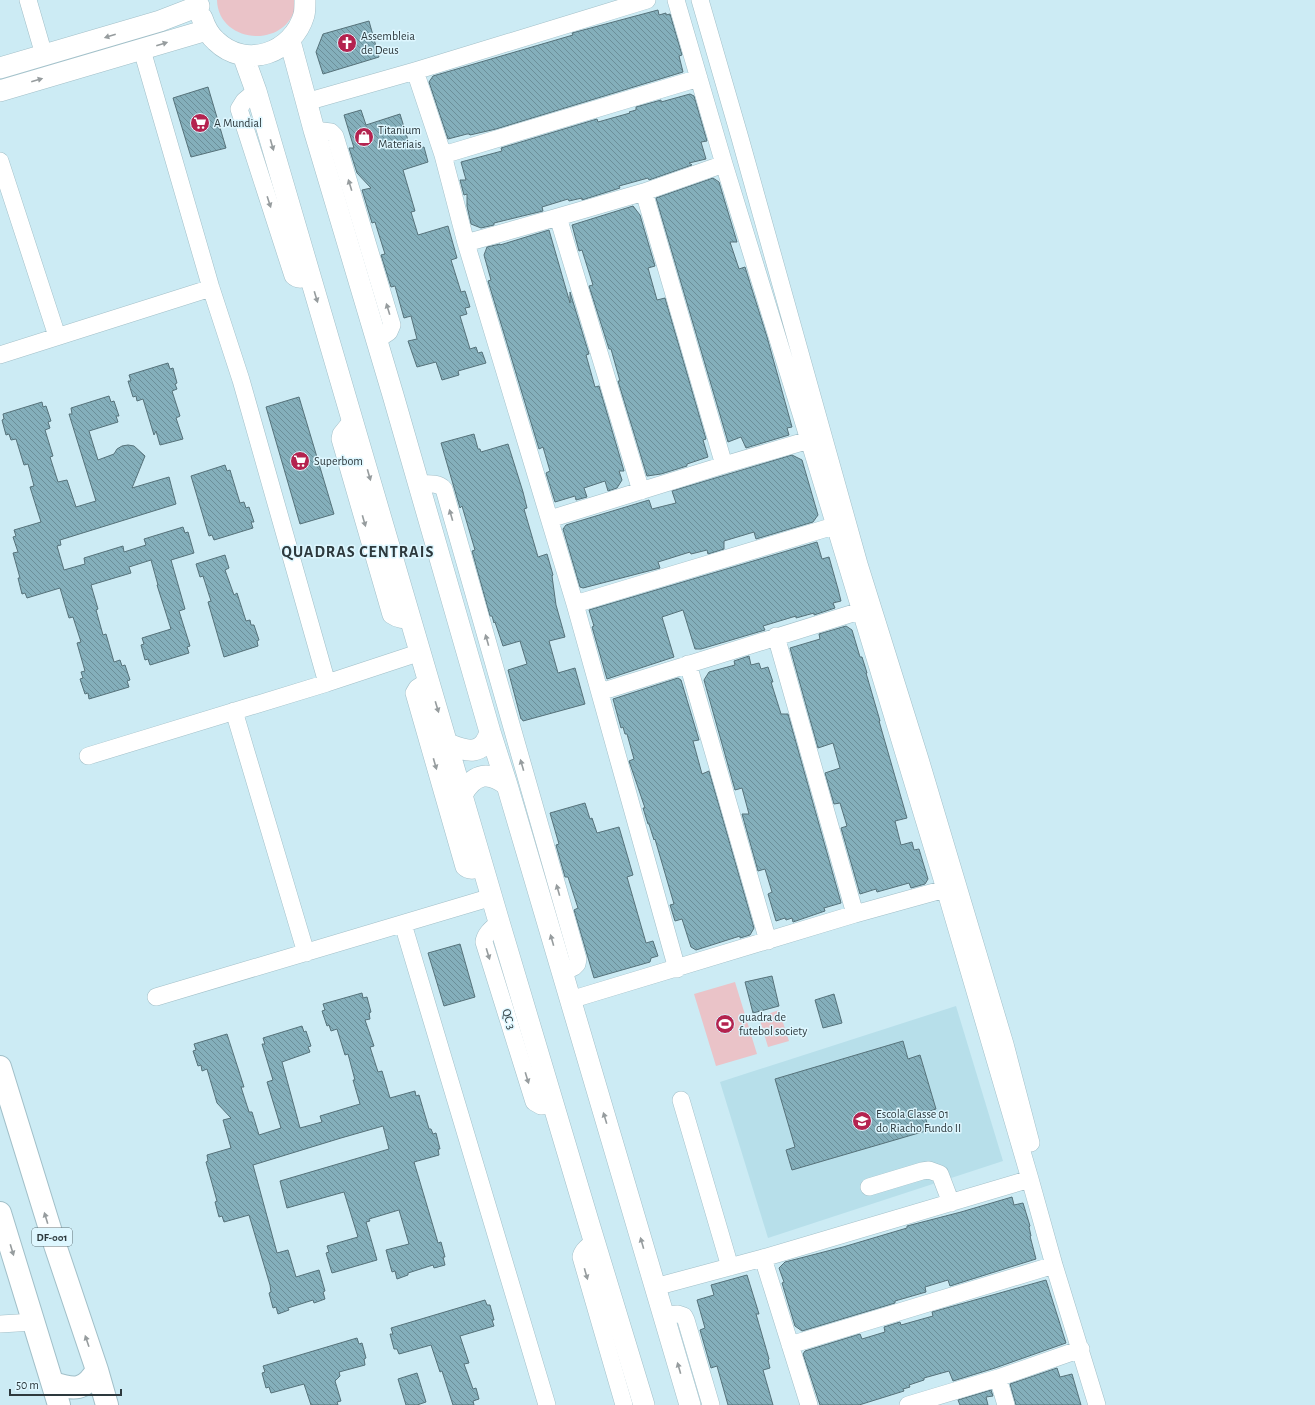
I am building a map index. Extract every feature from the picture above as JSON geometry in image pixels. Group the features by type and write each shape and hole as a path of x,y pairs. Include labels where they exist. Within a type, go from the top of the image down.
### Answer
{"highway":[{"name":"DF-001","path":"0,1067 55,1245 97,1370 107,1405"},
{"path":"0,1213 60,1405"},
{"path":"53,1383 67,1388 81,1387 91,1380 97,1370"}],"main road":[{"path":"0,68 160,21 200,3 202,19 207,30 216,42 228,50 243,55 255,56 267,54 283,46 290,40 299,28 304,14 305,0"},
{"path":"0,91 207,30"},
{"path":"290,40 314,130 377,340 490,732 690,1405"},
{"path":"243,55 256,91 463,793 492,897 644,1405"},
{"path":"448,744 461,750 475,750 483,746 490,732"},
{"path":"463,793 467,785 483,776 492,776 507,785"}],"street":[{"path":"28,0 44,55"},
{"path":"306,102 415,71 647,0"},
{"path":"676,0 724,164 945,889 1054,1265 1097,1405"},
{"path":"700,0 745,153 859,564 1003,1036 1063,1265 1107,1405"},
{"path":"142,50 211,288 241,380 327,683"},
{"path":"415,71 443,155 466,243 575,604 677,969"},
{"path":"443,155 698,78"},
{"path":"0,161 57,336"},
{"path":"466,243 644,192 724,164"},
{"path":"644,192 724,465"},
{"path":"558,217 641,491"},
{"path":"0,354 211,288"},
{"path":"550,519 809,440"},
{"path":"418,484 437,484 444,489 578,959 577,964 574,967 562,973"},
{"path":"575,604 834,526"},
{"path":"600,692 860,611"},
{"path":"776,636 855,914"},
{"path":"88,756 327,683 421,652"},
{"path":"688,664 768,941"},
{"path":"429,680 417,688 414,693 464,867 471,871 484,868"},
{"path":"234,711 306,953"},
{"path":"570,1000 677,969 855,914 945,889"},
{"path":"156,997 492,897"},
{"path":"403,924 547,1405"},
{"path":"681,1100 730,1267"},
{"path":"870,1187 929,1170 940,1174 951,1203"},
{"path":"655,1287 763,1258 1030,1179"},
{"path":"594,1242 584,1250 581,1258 624,1405"},
{"path":"763,1258 809,1405"},
{"path":"790,1345 1054,1265"},
{"path":"664,1315 678,1314 684,1316 711,1405"},
{"path":"0,1324 34,1322"},
{"path":"909,1405 998,1378 1081,1349"},
{"path":"998,1378 1006,1405"}],"shaded area":[{"path":"217,0 297,0 292,16 282,28 269,34 255,36 241,33 229,26 220,15"},
{"name":"quadra de futebol society","path":"735,982 757,1054 716,1066 694,994"},
{"name":"Escola Classe 01 do Riacho Fundo II","path":"956,1006 1003,1161 768,1238 720,1082"},
{"path":"779,1010 789,1041 768,1047 759,1017"}],"building":[{"path":"658,10 659,15 666,13 666,15 670,14 682,55 679,56 683,72 496,129 448,139 429,82 433,76 573,35 572,33"},
{"name":"Assembleia de Deus","path":"369,21 379,57 323,74 316,52 323,34"},
{"name":"A Mundial","path":"208,87 226,148 191,157 173,98"},
{"path":"690,94 694,96 707,141 701,142 706,159 689,163 692,165 649,180 648,178 619,186 620,188 582,200 582,198 569,201 568,199 542,207 543,211 494,223 494,225 481,228 471,224 467,206 467,194 464,195 460,180 466,180 461,162 502,151 501,148 597,119 598,122 630,113 629,112 636,110 636,107"},
{"path":"361,110 366,125 400,114 411,150 424,147 428,162 403,170 415,211 411,212 418,235 448,226 457,258 451,260 461,292 465,291 470,307 465,308 467,314 460,316 470,349 476,347 478,353 482,352 486,363 458,371 459,375 442,380 436,362 417,367 408,341 417,339 411,316 404,318 395,286 391,287 381,255 385,254 375,222 372,223 362,190 371,188 357,173 349,148 354,148 344,115"},
{"path":"713,178 719,182 737,242 730,242 739,269 745,267 767,337 792,427 787,428 789,435 746,448 741,437 728,442 656,198"},
{"path":"633,206 640,215 655,266 648,268 657,300 665,298 706,439 703,440 708,457 687,464 687,466 661,474 647,476 618,381 620,381 611,349 609,349 589,286 593,285 582,250 579,251 572,225"},
{"path":"549,230 570,303 570,292 589,354 586,355 595,387 599,386 624,471 619,471 622,480 617,488 608,491 605,481 584,488 587,497 576,500 575,496 555,502 546,473 550,471 543,447 539,449 488,281 491,280 484,255 487,247 500,245"},
{"path":"168,363 170,369 173,368 177,383 175,384 177,389 172,391 180,416 176,418 183,439 160,445 156,431 154,435 143,399 137,401 136,396 133,397 128,381 131,381 129,375"},
{"path":"109,396 111,402 114,401 119,416 116,416 118,422 89,431 98,460 114,454 117,449 122,446 134,446 145,456 132,488 169,477 176,504 60,540 61,545 57,546 64,570 85,564 84,558 123,546 124,552 146,545 144,539 183,527 185,533 188,532 194,553 171,560 185,609 179,611 190,646 187,647 189,653 150,665 148,659 145,660 141,645 144,644 142,638 171,629 151,560 129,567 131,573 91,585 98,609 96,610 103,635 106,634 114,662 120,660 122,666 125,665 130,680 127,681 129,687 89,699 88,693 85,694 80,679 83,678 81,672 85,671 77,643 81,642 73,617 69,618 60,588 27,598 25,593 22,594 18,578 20,578 13,553 18,552 13,537 16,536 14,530 41,522 30,487 34,486 28,464 24,465 16,439 11,440 9,434 6,435 2,420 4,419 3,414 42,402 43,407 46,406 51,421 48,422 50,428 45,430 53,456 50,457 58,482 67,480 76,507 96,501 69,414 72,414 71,408"},
{"name":"Superbom","path":"299,397 334,514 300,524 266,407"},
{"path":"474,434 478,449 480,449 481,452 508,444 523,492 527,508 524,509 538,557 547,554 553,575 556,605 565,637 549,641 558,673 575,668 585,704 523,721 521,719 508,670 527,664 520,641 503,646 495,622 494,623 492,616 490,616 472,551 475,550 462,506 460,508 441,443"},
{"path":"792,455 802,460 818,515 813,522 756,539 754,532 724,541 724,549 708,554 707,550 691,554 690,552 658,562 660,568 583,588 580,587 563,529 566,525 649,500 652,509 676,503 672,491"},
{"path":"225,465 227,471 230,470 240,503 244,502 246,508 249,507 254,522 251,522 253,528 214,540 212,535 209,536 191,476"},
{"path":"817,542 822,559 829,557 838,589 841,601 833,603 835,608 814,615 814,613 796,618 796,616 763,626 765,630 701,649 695,649 683,610 662,617 674,657 607,679 592,627 594,626 589,610"},
{"path":"225,555 229,568 225,570 234,595 237,593 246,621 250,620 251,625 254,625 259,640 257,641 258,646 224,657 208,602 211,601 203,576 200,577 196,564"},
{"path":"846,626 852,630 860,657 862,657 907,818 895,821 901,845 912,842 914,850 919,849 928,879 925,884 911,888 909,883 877,892 876,889 860,894 841,828 847,826 840,803 834,804 825,773 840,768 833,743 818,748 790,648 820,639 819,634"},
{"path":"749,656 751,665 759,663 761,669 768,667 781,714 788,714 841,903 824,908 825,911 793,922 792,918 786,920 785,918 776,921 768,894 772,892 765,869 758,871 742,814 749,814 742,788 735,790 704,680 709,672 735,665 734,661"},
{"path":"678,678 681,680 699,740 693,741 702,774 709,771 754,928 750,935 740,938 740,936 696,950 691,947 682,919 675,921 670,905 674,904 655,839 654,840 648,824 643,808 645,808 629,761 634,759 627,734 625,734 623,727 621,728 613,699"},
{"path":"585,803 590,819 592,818 597,833 619,827 633,875 627,877 646,943 653,941 658,956 651,958 650,962 594,978 574,910 578,908 568,877 565,877 556,845 559,844 550,813"},
{"path":"460,944 475,997 444,1006 428,953"},
{"path":"772,976 779,1006 753,1013 745,982"},
{"path":"362,993 363,998 367,997 371,1012 369,1013 370,1019 365,1020 374,1046 370,1047 378,1072 382,1071 390,1098 415,1091 416,1096 419,1095 429,1129 431,1129 433,1134 436,1133 440,1149 438,1149 439,1155 414,1162 438,1243 441,1242 445,1257 443,1257 445,1265 434,1268 433,1265 408,1273 408,1275 397,1279 395,1271 392,1272 386,1250 409,1244 399,1210 369,1219 370,1221 366,1222 377,1260 332,1273 326,1253 329,1252 327,1246 358,1237 344,1192 287,1208 280,1181 389,1149 383,1126 341,1138 253,1165 277,1253 288,1250 296,1277 319,1270 325,1291 323,1292 325,1299 314,1303 313,1300 288,1308 289,1310 278,1314 276,1307 273,1308 269,1293 271,1292 270,1285 249,1215 224,1222 222,1216 219,1217 215,1202 217,1201 206,1162 208,1161 207,1155 231,1148 223,1120 231,1118 217,1103 207,1069 202,1071 201,1065 198,1066 193,1051 196,1050 194,1044 227,1034 244,1087 241,1087 249,1112 252,1112 259,1135 281,1128 267,1082 273,1080 262,1044 265,1044 263,1038 302,1026 304,1032 306,1031 311,1046 308,1047 310,1052 282,1062 300,1128 322,1122 320,1116 360,1104 353,1080 355,1080 348,1054 345,1055 337,1029 331,1031 329,1025 327,1026 322,1011 325,1010 323,1004"},
{"path":"834,994 842,1023 823,1028 815,1000"},
{"path":"903,1041 908,1059 920,1055 936,1109 924,1113 929,1130 792,1170 786,1150 795,1147 775,1079"},
{"path":"1012,1197 1014,1205 1023,1203 1030,1226 1030,1236 1036,1259 950,1286 948,1280 925,1287 926,1292 802,1331 795,1326 779,1268 785,1262 843,1247 907,1228 907,1226"},
{"path":"747,1275 759,1314 756,1314 769,1359 770,1368 763,1370 773,1405 728,1405 717,1366 711,1368 700,1330 705,1328 697,1300 714,1295 711,1285"},
{"path":"1046,1280 1066,1343 953,1381 949,1371 924,1378 924,1380 909,1385 910,1387 903,1389 904,1391 859,1405 820,1405 803,1354 805,1351 860,1334 862,1339 885,1332 884,1327 900,1322 901,1325 933,1316 932,1312"},
{"path":"485,1300 487,1305 490,1305 494,1326 460,1336 469,1363 464,1364 473,1389 476,1388 479,1399 473,1401 474,1405 453,1405 442,1371 440,1372 431,1345 399,1354 397,1349 394,1349 390,1334 393,1334 391,1328"},
{"path":"357,1338 359,1344 362,1343 366,1358 364,1359 365,1365 339,1372 340,1376 335,1381 341,1401 337,1402 338,1405 311,1405 304,1384 271,1393 269,1387 266,1388 262,1373 265,1372 263,1366"},
{"path":"1057,1368 1060,1377 1072,1374 1081,1405 1016,1405 1010,1384"},
{"path":"417,1373 426,1402 417,1405 406,1405 398,1379"},
{"path":"991,1390 993,1396 986,1397 988,1405 960,1405 958,1400"}],"place":[{"name":"Assembleia de Deus","path":"347,43"},
{"name":"A Mundial","path":"200,123"},
{"name":"Titanium Materiais","path":"364,137"},
{"name":"Superbom","path":"300,461"},
{"name":"quadra de futebol society","path":"725,1024"},
{"name":"Escola Classe 01 do Riacho Fundo II","path":"862,1121"}],"district":[{"name":"QUADRAS CENTRAIS","path":"358,551"}]}
